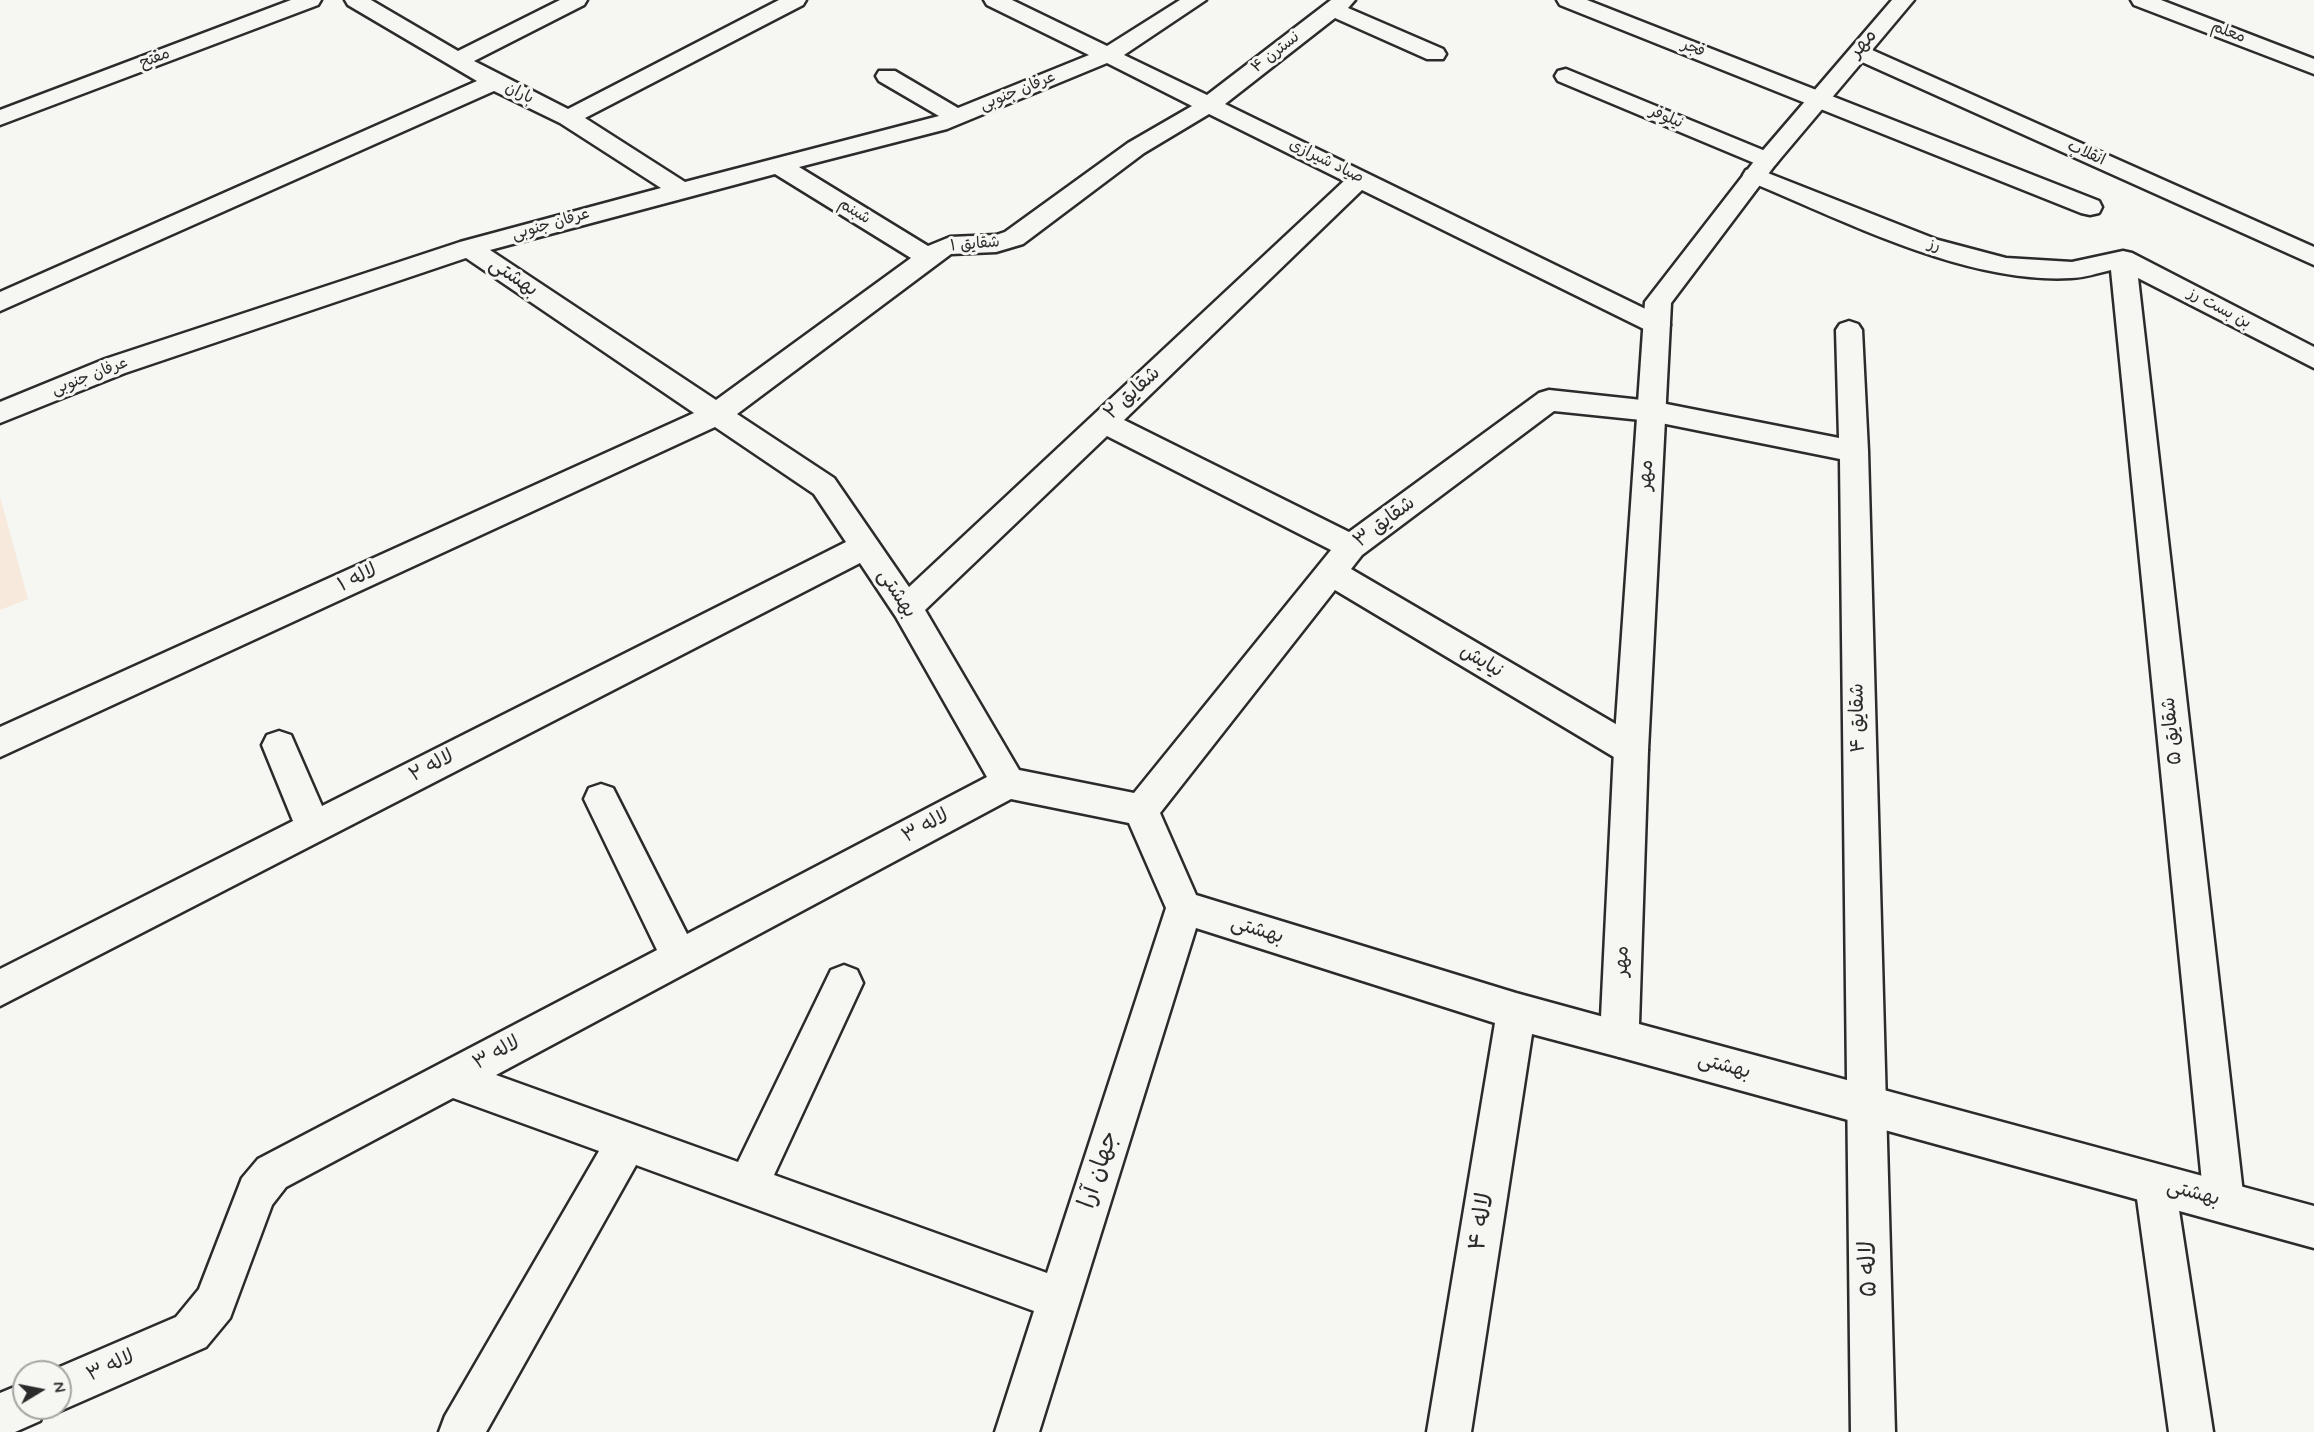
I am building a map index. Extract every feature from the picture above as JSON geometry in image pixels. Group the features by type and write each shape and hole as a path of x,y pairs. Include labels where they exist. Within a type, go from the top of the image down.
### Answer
{"street":[{"name":"مفتح","path":"0,118 310,0"},
{"name":"باران","path":"356,0 494,82 568,118 681,190"},
{"path":"458,60 576,0"},
{"path":"568,118 795,0"},
{"name":"صیاد شیرازی","path":"995,0 1657,325"},
{"name":"عرفان جنوبی","path":"0,413 115,366 469,248 681,190 939,124 1108,55 1195,0"},
{"name":"فجر","path":"1568,0 2090,207"},
{"name":"مهر","path":"1620,1038 1631,750 1658,302 1761,167 1857,51 1903,0"},
{"name":"معلم","path":"2142,0 2314,67"},
{"path":"1338,4 1435,54"},
{"name":"نسترن ۴","path":"1209,105 1338,4"},
{"name":"انقلاب","path":"1857,51 2314,257"},
{"path":"887,76 957,117"},
{"name":"نیلوفر","path":"1566,76 1761,167"},
{"path":"0,302 494,82"},
{"name":"شقایق ۱","path":"717,414 946,245 1003,244 1136,148 1209,105"},
{"name":"شبنم","path":"778,165 929,258"},
{"name":"رز","path":"1761,167 1930,246 2006,266 2072,270 2123,259"},
{"name":"شقایق ۲","path":"907,608 1360,179"},
{"name":"بهشتی","path":"469,248 824,486 907,608 1008,783"},
{"name":"بن بست رز","path":"2123,259 2314,359"},
{"name":"شقایق ۵","path":"2123,259 2224,1202"},
{"name":"شقایق ۴","path":"1849,330 1854,451 1867,1105"},
{"name":"شقایق ۳","path":"1141,810 1351,547 1549,400 1651,411 1854,451"},
{"name":"لاله ۱","path":"0,743 717,414"},
{"path":"1104,422 1351,547"},
{"name":"لاله ۲","path":"0,988 865,546"},
{"name":"نیایش","path":"1332,573 1631,750"},
{"path":"279,746 314,828"},
{"path":"1008,783 1141,810 1184,908"},
{"name":"لاله ۳","path":"72,1384 191,1332 215,1303 256,1192 272,1173 1008,783"},
{"path":"601,799 679,957"},
{"name":"بهشتی","path":"1184,908 1516,1011 2314,1227"},
{"name":"جهان آرا","path":"1017,1432 1184,908"},
{"path":"748,1185 844,983"},
{"name":"لاله ۴","path":"1449,1432 1516,1011"},
{"path":"452,1078 1059,1299"},
{"name":"لاله ۵","path":"1867,1105 1873,1432"},
{"path":"461,1432 627,1141"},
{"path":"2155,1184 2191,1432"}],"shaded area":[{"path":"0,497 28,599 0,610"}]}
